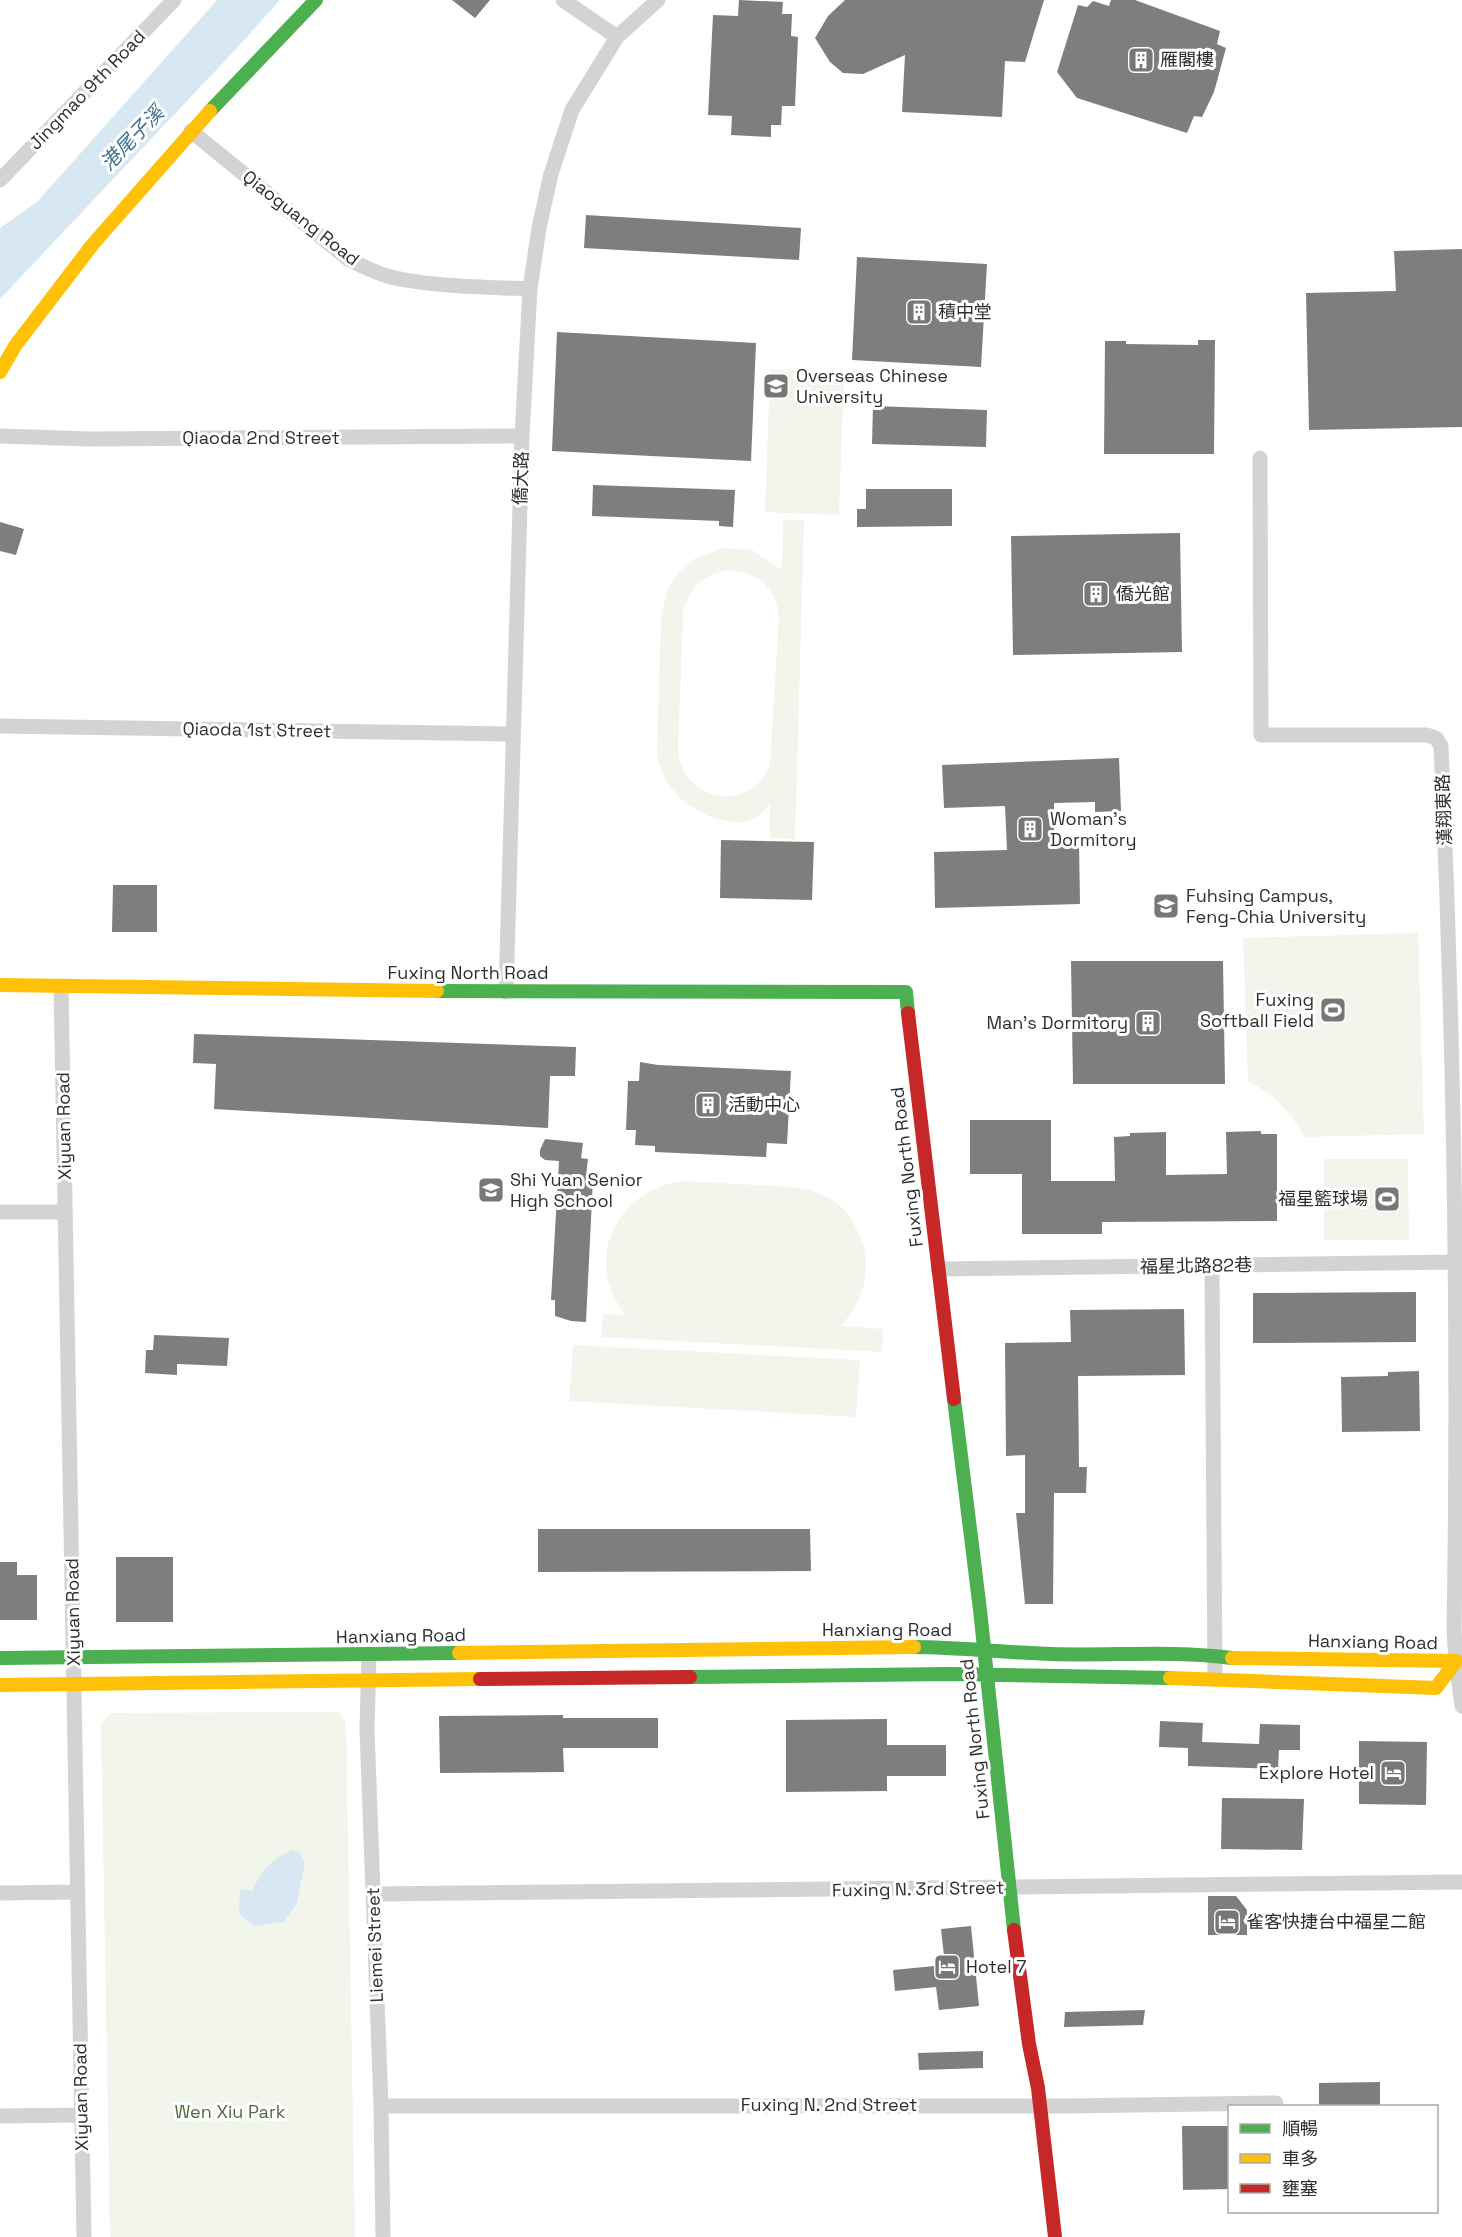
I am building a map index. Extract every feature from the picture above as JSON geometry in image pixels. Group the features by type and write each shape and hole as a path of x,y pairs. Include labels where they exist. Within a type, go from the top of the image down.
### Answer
{"street":[{"name":"Jingmao 9th Road","path":"0,180 174,0"},
{"path":"0,372 15,346 45,304 93,244 191,131 316,0"},
{"path":"563,0 617,37"},
{"name":"僑大路","path":"506,992 522,436 530,289 539,228 551,174 572,110 617,37 658,0"},
{"name":"Qiaoguang Road","path":"191,131 348,259 370,270 398,279 435,284 530,289"},
{"name":"Qiaoda 2nd Street","path":"0,436 90,439 522,436"},
{"name":"漢翔東路","path":"1260,458 1261,735 1427,735 1436,738 1441,746 1448,914 1457,1287 1456,1661 1462,1706"},
{"name":"Qiaoda 1st Street","path":"0,726 513,734"},
{"name":"Fuxing North Road","path":"0,985 506,992 906,992 983,1649 1008,1888 1055,2237"},
{"name":"Xiyuan Road","path":"61,986 84,2237"},
{"path":"0,1212 65,1212"},
{"name":"福星北路82巷","path":"938,1269 1455,1262"},
{"path":"1212,1266 1215,1680"},
{"name":"Hanxiang Road","path":"0,1658 949,1647 1051,1654 1215,1655 1236,1659 1456,1661"},
{"name":"Liemei Street","path":"369,1654 367,1681 383,2237"},
{"name":"Hanxiang Road","path":"0,1685 940,1674 1436,1688 1456,1661"},
{"name":"Fuxing N. 3rd Street","path":"373,1894 1462,1882"},
{"path":"0,1893 78,1892"},
{"name":"Fuxing N. 2nd Street","path":"381,2106 1039,2106 1276,2103"},
{"path":"0,2116 82,2115"}],"green space":[{"path":"770,369 844,372 839,515 765,512"},
{"path":"783,520 804,520 795,839 770,838 770,804 754,818 740,822 715,818 694,809 670,786 664,777 657,755 661,617 668,588 675,577 694,559 723,548 752,550 782,570","holes":["727,570 756,577 769,589 774,597 779,617 770,764 761,780 748,791 734,796 718,796 704,791 691,781 682,767 678,750 683,613 689,596 703,579"]},
{"name":"Fuxing Softball Field","path":"1418,933 1424,1134 1305,1137 1281,1104 1248,1081 1243,938"},
{"path":"1324,1159 1408,1159 1409,1240 1324,1240"},
{"path":"683,1181 799,1188 825,1196 836,1203 846,1212 858,1231 864,1246 866,1265 864,1284 858,1302 841,1326 883,1329 882,1352 601,1337 603,1314 626,1315 613,1294 607,1272 607,1251 613,1231 624,1213 640,1198 660,1187"},
{"path":"573,1345 860,1360 856,1417 569,1401"},
{"name":"Wen Xiu Park","path":"339,1712 346,1723 355,2237 110,2237 101,1723 112,1713"}],"water":[{"name":"港尾子溪","path":"217,0 280,0 0,299 0,228 37,202"},
{"path":"292,1850 300,1853 305,1862 297,1903 284,1922 255,1926 239,1914 240,1889 252,1891 268,1866"}],"building":[{"path":"452,0 490,0 475,18"},
{"path":"739,0 783,2 782,14 792,14 791,36 798,37 795,106 782,106 781,125 771,125 771,137 731,135 732,116 708,115 713,15 738,16"},
{"path":"845,0 1044,0 1025,62 1005,61 1002,117 902,112 905,55 863,74 843,73 830,62 815,38 828,16"},
{"name":"雁閣樓","path":"1111,0 1135,0 1220,31 1217,44 1226,48 1214,92 1202,117 1194,116 1187,133 1077,98 1057,72 1078,5 1087,7 1093,1 1109,6"},
{"path":"586,215 801,228 799,260 584,248"},
{"path":"1462,249 1462,427 1309,430 1306,293 1396,291 1394,251"},
{"name":"積中堂","path":"857,257 987,264 981,367 852,360"},
{"path":"557,332 756,343 751,461 552,451"},
{"path":"1198,340 1215,340 1214,454 1104,454 1105,341 1126,341 1126,344 1198,345"},
{"path":"873,406 987,410 986,447 872,444"},
{"path":"593,485 735,490 733,527 719,526 719,521 592,516"},
{"path":"866,489 952,489 952,526 857,527 857,509 866,509"},
{"path":"0,522 24,529 16,555 0,551"},
{"name":"僑光館","path":"1180,533 1182,652 1013,655 1011,536"},
{"name":"Woman's Dormitory","path":"1119,758 1121,811 1095,812 1095,802 1054,803 1054,844 1079,843 1080,904 935,908 934,852 1007,850 1005,806 944,808 942,765"},
{"path":"721,840 814,842 812,900 720,898"},
{"path":"113,885 157,885 157,932 112,932"},
{"name":"Man's Dormitory","path":"1071,961 1223,961 1225,1084 1073,1084"},
{"path":"194,1034 576,1047 575,1076 550,1076 548,1128 214,1109 216,1064 193,1063"},
{"name":"活動中心","path":"640,1062 658,1065 791,1071 787,1144 767,1143 766,1157 655,1152 655,1146 635,1145 636,1130 626,1130 628,1081 639,1081"},
{"path":"970,1120 1051,1120 1051,1181 1115,1181 1114,1137 1130,1136 1130,1133 1166,1132 1166,1175 1227,1174 1226,1132 1261,1131 1261,1134 1277,1134 1277,1221 1102,1222 1102,1234 1022,1234 1022,1174 970,1174"},
{"path":"545,1139 583,1143 581,1158 588,1159 586,1176 593,1178 586,1322 571,1321 555,1316 555,1300 551,1300 559,1161 545,1160 540,1156"},
{"path":"1416,1292 1416,1342 1253,1343 1253,1293"},
{"path":"1184,1309 1185,1375 1078,1376 1079,1467 1087,1467 1086,1493 1054,1493 1053,1604 1025,1604 1016,1513 1025,1513 1025,1455 1006,1456 1005,1343 1071,1342 1070,1310"},
{"path":"154,1335 229,1338 227,1366 177,1364 177,1375 145,1373 146,1350 153,1350"},
{"path":"1419,1371 1420,1431 1342,1432 1341,1377 1388,1376 1388,1372"},
{"path":"538,1529 810,1529 811,1571 538,1572"},
{"path":"116,1557 173,1557 173,1622 116,1622"},
{"path":"0,1562 17,1562 17,1575 37,1575 37,1620 0,1620"},
{"path":"563,1715 563,1718 658,1718 658,1748 563,1748 564,1772 440,1773 439,1716"},
{"path":"887,1719 887,1745 946,1745 946,1776 887,1776 887,1791 786,1792 786,1720"},
{"path":"1160,1721 1203,1723 1202,1742 1259,1744 1260,1724 1300,1725 1300,1750 1279,1750 1278,1769 1188,1766 1188,1748 1159,1747"},
{"name":"Explore Hotel","path":"1359,1741 1427,1742 1426,1805 1359,1804"},
{"path":"1222,1798 1304,1799 1302,1850 1221,1849"},
{"name":"雀客快捷台中福星二館","path":"1208,1896 1236,1896 1247,1910 1247,1935 1208,1935"},
{"name":"Hotel 7","path":"971,1926 979,2006 939,2010 936,1987 895,1991 893,1970 945,1965 941,1929"},
{"path":"1145,2010 1143,2025 1064,2027 1065,2012"},
{"path":"983,2051 983,2068 919,2070 918,2053"},
{"path":"1380,2082 1380,2105 1319,2105 1319,2083"},
{"path":"1182,2126 1228,2126 1228,2189 1183,2190"}],"traffic: fast":[{"path":"210,111 316,0"},
{"path":"437,991 906,992 908,1013"},
{"path":"954,1399 980,1610 1014,1930"},
{"path":"914,1647 1035,1653 1164,1654 1232,1658"},
{"path":"0,1658 459,1653"},
{"path":"690,1677 949,1674 1170,1678"}],"traffic: slow":[{"path":"0,372 15,346 93,244 210,111"},
{"path":"0,985 437,991"},
{"path":"459,1653 914,1647"},
{"path":"1232,1658 1456,1661"},
{"path":"1170,1678 1436,1688 1456,1661"},
{"path":"0,1685 480,1679"}],"traffic: jam":[{"path":"908,1013 954,1399"},
{"path":"480,1679 690,1677"},
{"path":"1014,1930 1029,2044 1038,2088 1055,2237"}],"place":[{"name":"雁閣樓","path":"1141,60"},
{"name":"積中堂","path":"919,312"},
{"name":"Overseas Chinese University","path":"776,386"},
{"name":"僑光館","path":"1096,594"},
{"name":"Woman's Dormitory","path":"1030,829"},
{"name":"Fuhsing Campus, Feng-Chia University","path":"1166,906"},
{"name":"Fuxing Softball Field","path":"1333,1010"},
{"name":"Man's Dormitory","path":"1148,1023"},
{"name":"活動中心","path":"708,1105"},
{"name":"Shi Yuan Senior High School","path":"491,1190"},
{"name":"福星籃球場","path":"1387,1199"},
{"name":"Explore Hotel","path":"1393,1773"},
{"name":"雀客快捷台中福星二館","path":"1227,1922"},
{"name":"Hotel 7","path":"947,1967"}]}
